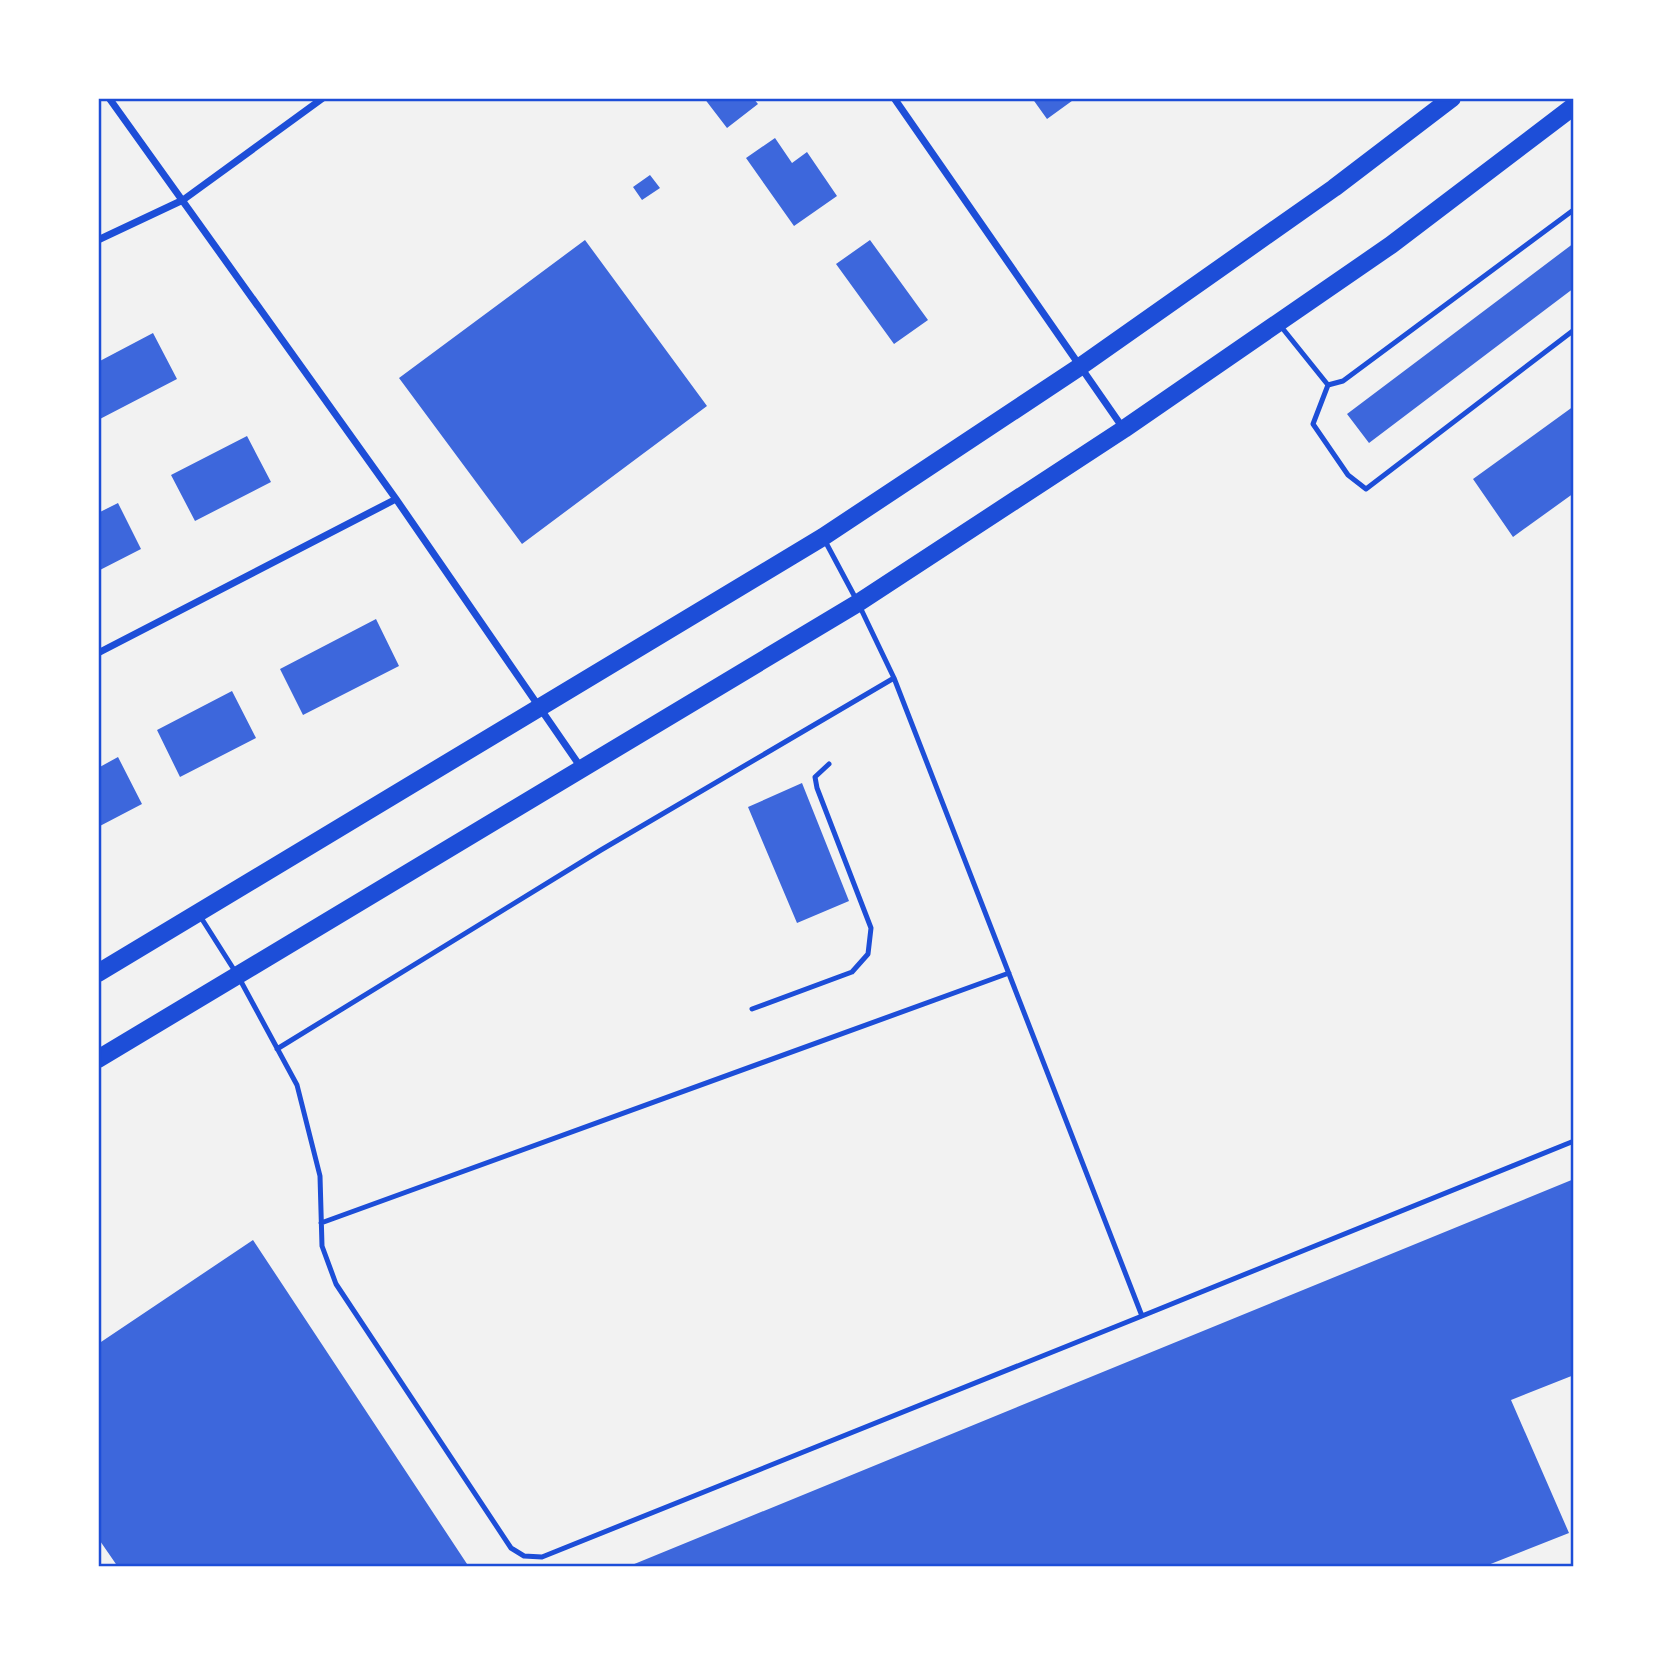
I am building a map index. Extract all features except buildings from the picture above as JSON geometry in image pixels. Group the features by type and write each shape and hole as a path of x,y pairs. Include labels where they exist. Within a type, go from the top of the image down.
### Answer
{"main road":[{"path":"98,974 823,537 1081,366 1334,188 1452,98"},
{"path":"98,1059 858,603 1124,429 1391,245 1574,106"}],"street":[{"path":"109,98 396,499 582,769"},
{"path":"98,240 183,200 323,98"},
{"path":"894,98 1124,429"},
{"path":"98,653 396,499"}],"lane":[{"path":"1328,385 1343,381 1572,211 1574,214"},
{"path":"1277,322 1328,385"},
{"path":"1328,385 1313,424 1348,475 1366,489 1574,330"},
{"path":"823,537 894,678 1142,1316"},
{"path":"277,1049 601,850 894,678"},
{"path":"752,1009 852,972 868,954 871,928 817,788 815,777 829,764"},
{"path":"198,913 238,976 297,1085 320,1176 322,1246 336,1284 512,1548 524,1556 542,1557 1574,1141"},
{"path":"321,1223 1009,973"}]}
